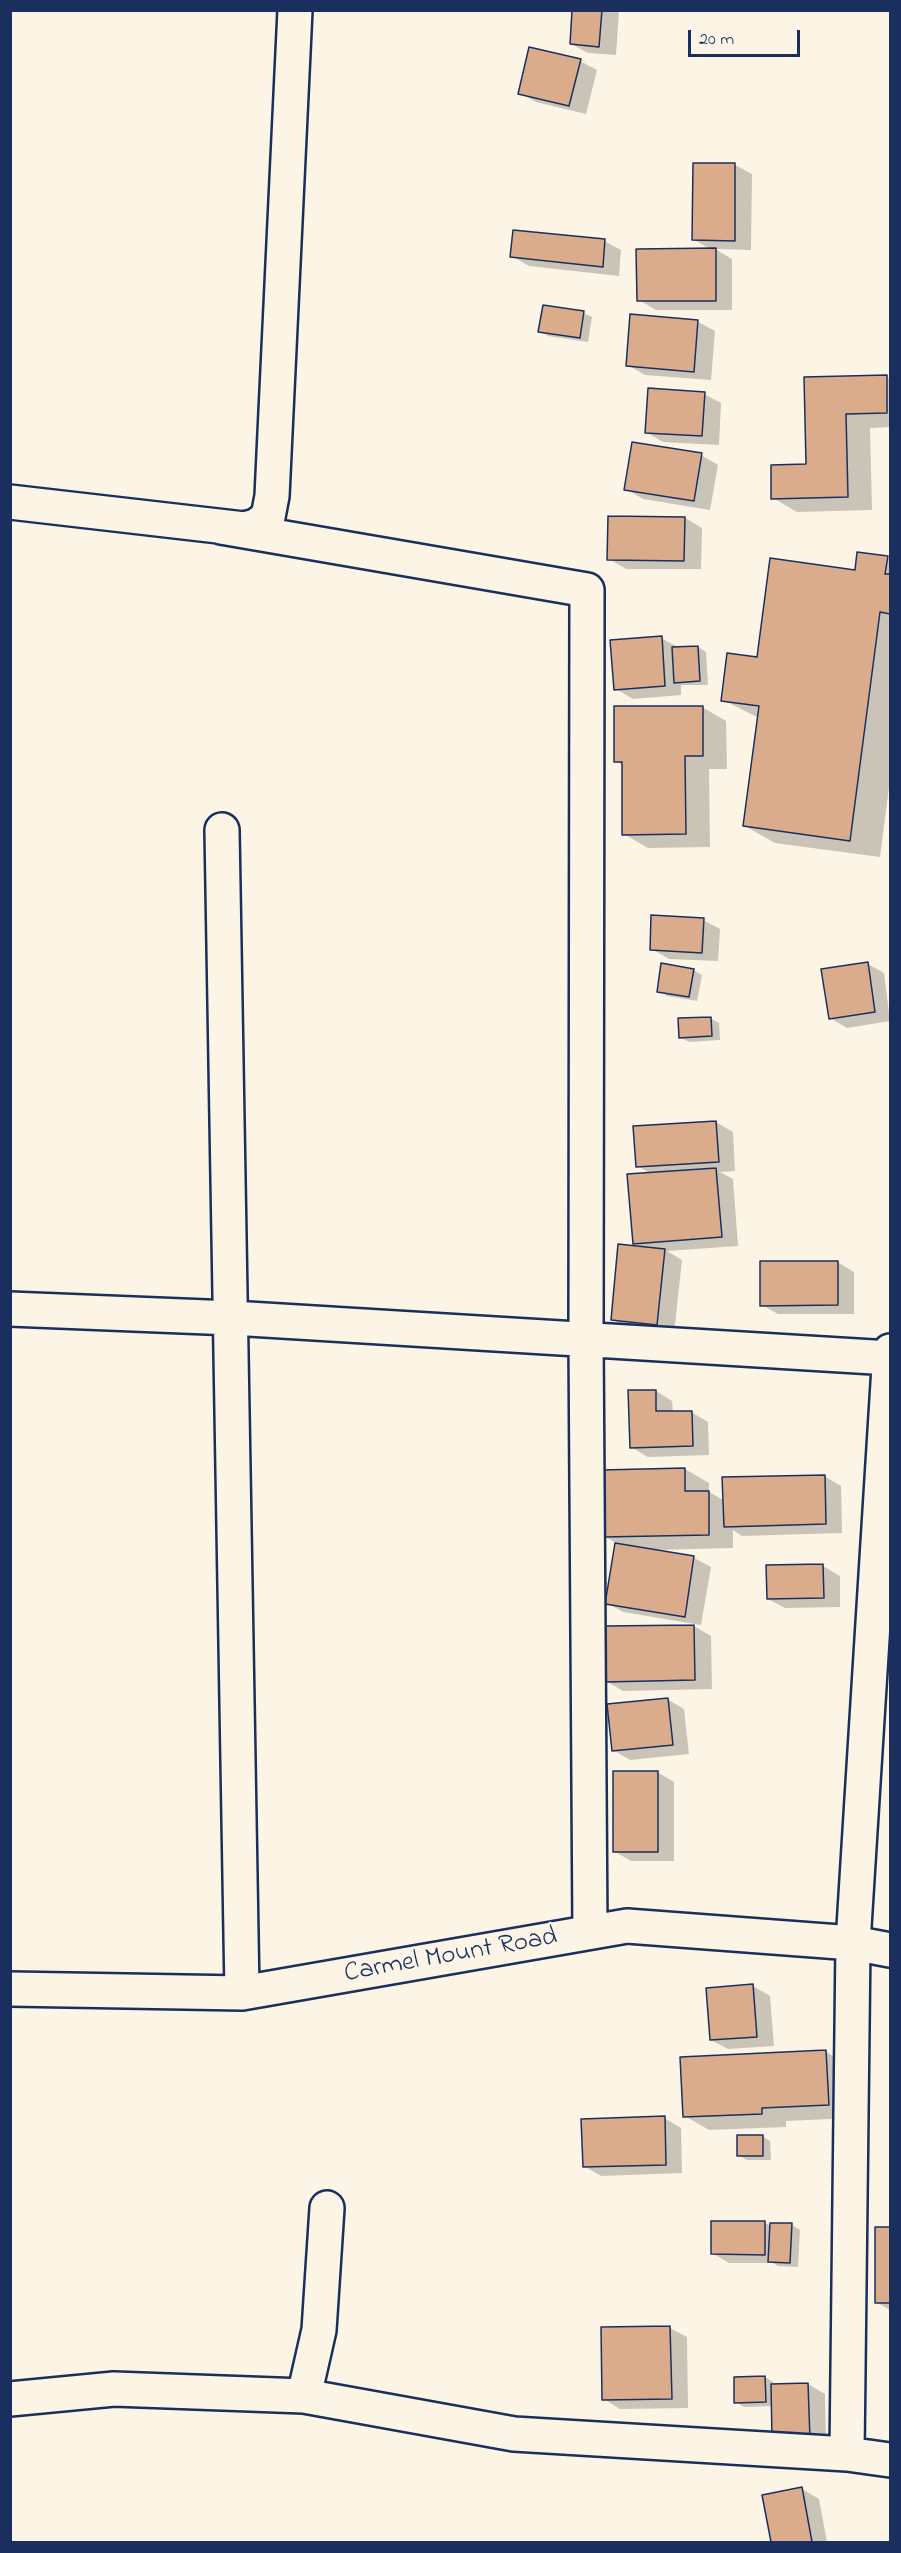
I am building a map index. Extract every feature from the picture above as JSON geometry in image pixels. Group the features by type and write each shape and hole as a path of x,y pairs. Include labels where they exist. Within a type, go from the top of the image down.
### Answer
{"street":[{"path":"10,502 244,529 263,522 268,517 272,496 294,10"},
{"path":"221,527 587,590 586,1340 590,1932"},
{"path":"222,830 242,1993"},
{"path":"10,1309 232,1318 890,1358"},
{"path":"847,2454 853,1943 891,1351"},
{"name":"Carmel Mount Road","path":"10,1989 242,1993 627,1926 853,1943 891,1950"},
{"path":"304,2396 319,2330 327,2208"},
{"path":"10,2399 114,2389 304,2396 514,2434 847,2454 891,2460"}],"building":[{"path":"572,10 602,10 599,47 570,44"},
{"path":"529,47 581,59 569,106 518,94"},
{"path":"693,163 735,163 735,241 692,240"},
{"path":"513,230 605,239 603,267 510,257"},
{"path":"716,248 716,301 637,301 636,249"},
{"path":"543,305 584,311 580,338 538,332"},
{"path":"630,314 698,320 694,372 626,366"},
{"path":"887,375 887,413 846,414 848,497 771,499 771,465 806,464 804,377"},
{"path":"648,388 705,392 702,436 645,433"},
{"path":"632,442 702,453 694,501 624,490"},
{"path":"608,516 685,517 684,561 607,560"},
{"path":"857,552 888,556 885,574 890,574 890,614 880,612 850,841 743,826 759,706 721,701 727,653 757,657 770,558 855,570"},
{"path":"662,636 665,686 614,690 610,640"},
{"path":"698,646 700,681 674,683 672,647"},
{"path":"614,706 703,706 703,756 685,756 686,834 622,835 622,762 614,762"},
{"path":"651,915 704,918 702,953 650,950"},
{"path":"868,962 875,1012 829,1019 821,969"},
{"path":"661,963 694,969 689,997 657,992"},
{"path":"711,1017 712,1036 679,1038 678,1018"},
{"path":"716,1121 719,1162 636,1167 633,1126"},
{"path":"716,1168 722,1237 633,1244 627,1174"},
{"path":"618,1244 665,1249 657,1325 611,1320"},
{"path":"760,1261 838,1261 838,1305 760,1306"},
{"path":"628,1390 656,1390 656,1411 692,1411 693,1446 630,1448"},
{"path":"685,1468 685,1491 709,1491 709,1535 603,1537 601,1470"},
{"path":"825,1475 826,1524 724,1527 722,1477"},
{"path":"615,1543 694,1556 685,1617 605,1604"},
{"path":"823,1564 824,1598 767,1599 766,1565"},
{"path":"694,1625 695,1680 605,1682 604,1626"},
{"path":"668,1698 673,1745 612,1751 607,1704"},
{"path":"613,1771 658,1771 658,1852 613,1852"},
{"path":"753,1984 757,2037 710,2040 706,1988"},
{"path":"826,2050 829,2105 762,2108 762,2114 683,2117 680,2057"},
{"path":"665,2116 666,2165 583,2167 581,2119"},
{"path":"737,2135 763,2135 763,2156 737,2156"},
{"path":"711,2221 765,2221 765,2255 711,2254"},
{"path":"770,2223 792,2223 790,2263 768,2262"},
{"path":"875,2227 890,2227 890,2303 875,2303"},
{"path":"670,2326 672,2399 602,2400 601,2327"},
{"path":"765,2376 766,2402 734,2403 734,2377"},
{"path":"808,2383 810,2439 772,2440 771,2384"},
{"path":"802,2487 812,2542 771,2542 762,2495"}]}
